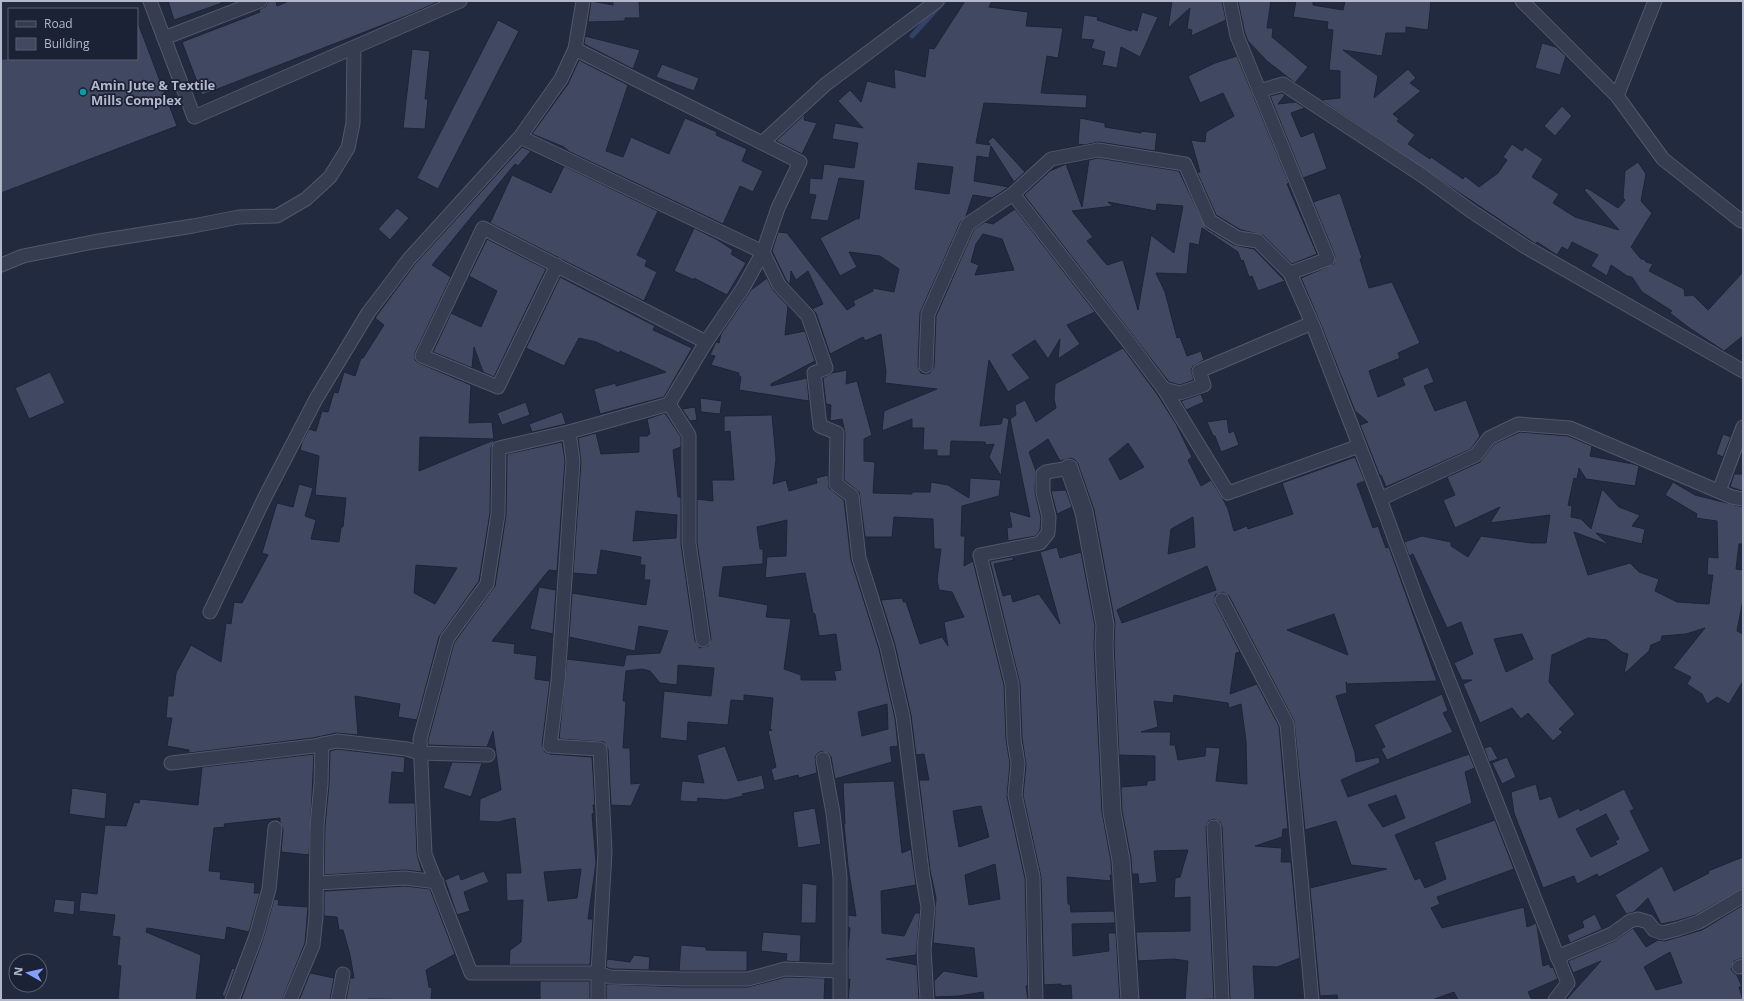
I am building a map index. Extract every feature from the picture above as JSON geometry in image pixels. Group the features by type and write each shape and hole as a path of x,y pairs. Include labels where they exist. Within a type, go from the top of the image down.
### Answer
{"street":[{"path":"150,1 194,117 460,1"},
{"path":"164,38 260,1"},
{"path":"210,612 265,497 316,399 368,313 409,259 520,137 561,79 575,49 582,1"},
{"path":"762,142 826,84 938,1"},
{"path":"1230,1 1237,36 1328,259 1290,273"},
{"path":"1522,1 1617,96 1663,159 1741,221 1743,219"},
{"path":"1617,96 1655,1"},
{"path":"1,265 23,256 93,242 187,228 239,217 277,216 306,199 330,177 348,148 353,123 354,48"},
{"path":"575,49 800,162 778,208 763,252 743,288 706,342 669,404 569,432 499,448 498,514 487,584 447,638 420,739 425,854 471,973 598,973 610,977 748,979 785,969 839,970"},
{"path":"1259,91 1283,84 1423,176 1471,211 1524,246 1743,371"},
{"path":"520,137 763,252 779,285 808,316 826,368 814,373 820,426 836,433 836,484 852,496 859,558 887,647 903,717 928,908 924,949 927,1000"},
{"path":"926,366 928,314 968,224 1013,194 1051,160 1098,150 1185,164 1210,221 1238,238 1258,241 1290,273 1312,323 1419,605 1568,984 1554,1000"},
{"path":"1013,194 1164,389 1228,493 1359,446"},
{"path":"557,265 498,387 422,356 483,228 557,265 706,342"},
{"path":"1164,389 1180,393 1204,385 1199,371 1312,323"},
{"path":"669,404 689,435 689,542 703,640"},
{"path":"1380,499 1476,455 1489,438 1518,424 1570,428 1732,497 1743,499"},
{"path":"1719,491 1743,427"},
{"path":"569,432 573,460 558,681 550,746 600,749 605,852 598,973 598,1000"},
{"path":"1036,1000 1033,877 1015,794 1018,764 1014,739 1012,684 980,555 1040,543 1048,533 1049,517 1043,492 1043,474 1046,472 1069,468 1077,486 1084,512 1105,625 1104,645 1112,812 1122,860 1130,1000"},
{"path":"1222,600 1287,724 1312,1000"},
{"path":"171,763 337,741 408,749 420,753 488,756"},
{"path":"290,1000 313,945 317,883 317,826 321,784 322,744"},
{"path":"823,759 833,813 840,878 840,1000"},
{"path":"1214,826 1222,1000"},
{"path":"232,1000 256,936 269,889 275,828"},
{"path":"317,883 405,878 437,882"},
{"path":"1557,957 1612,934 1630,921 1638,919 1648,922 1654,930 1663,933 1699,922 1743,896"},
{"path":"338,1000 343,974"}],"building":[{"path":"168,1 221,1 222,3 174,20"},
{"path":"268,1 276,1 277,6 289,1 440,1 406,16 202,95 182,42 260,12 259,10 266,6"},
{"path":"591,1 613,5 613,1 639,1 640,18 625,18 625,21 588,22"},
{"path":"965,1 992,1 989,7 1028,12 1026,26 1063,28 1058,58 1047,56 1041,93 1087,95 1086,108 984,103 976,143 990,145 988,141 993,137 1025,172 1014,182 991,146 989,158 977,156 974,181 1009,187 992,198 973,195 966,216 961,221 920,313 918,366 921,373 926,374 930,373 934,367 936,316 974,229 985,222 993,224 1015,209 1095,312 1067,325 1080,344 1058,359 1060,339 1048,359 1035,340 1012,355 1030,378 1008,392 989,360 980,426 1001,424 1003,417 1009,419 1001,476 989,457 994,444 986,445 985,442 951,441 950,456 937,456 937,450 923,450 924,428 912,428 912,419 882,431 884,411 937,389 885,383 886,372 881,334 865,341 863,337 830,354 816,313 812,309 823,304 808,271 796,280 791,271 790,285 772,251 778,232 787,233 847,310 855,305 853,301 873,291 873,288 894,292 899,269 880,256 849,252 857,267 840,276 820,238 856,219 859,219 864,181 839,178 828,221 810,219 816,195 809,194 810,178 822,179 824,164 854,168 858,143 832,139 835,123 863,128 838,101 850,90 861,102 867,81 895,88 894,69 925,77 929,48 934,49","holes":["918,163 953,167 949,194 915,189","983,234 1002,239 1014,270 975,275 979,265 971,262 976,244"]},
{"path":"1172,1 1222,1 1226,20 1191,36 1192,30 1187,29 1190,8 1168,28"},
{"path":"1238,1 1271,1 1267,28 1273,28 1272,37 1308,67 1295,83 1267,61 1248,41 1245,34"},
{"path":"1296,1 1313,1 1313,5 1343,10 1345,1 1431,1 1428,30 1406,27 1406,33 1386,33 1382,56 1343,50 1378,76 1374,98 1408,69 1416,78 1410,83 1421,91 1393,114 1399,119 1397,121 1415,135 1408,144 1430,159 1431,157 1463,179 1465,176 1479,187 1498,173 1507,160 1503,157 1512,144 1522,151 1525,147 1543,159 1532,177 1559,194 1553,203 1575,217 1619,230 1584,190 1587,188 1618,208 1625,200 1623,198 1625,171 1638,162 1646,174 1641,201 1652,213 1631,247 1641,259 1653,264 1649,271 1684,289 1685,296 1693,295 1708,310 1743,272 1743,336 1724,351 1688,327 1670,313 1672,311 1642,292 1632,277 1627,276 1611,265 1607,276 1591,266 1598,255 1572,242 1568,250 1562,247 1557,255 1537,242 1536,244 1321,100 1340,98 1340,71 1329,70 1333,30 1327,29 1328,22 1293,17"},
{"path":"1142,12 1158,17 1140,57 1121,47 1117,68 1102,65 1105,52 1091,48 1094,40 1081,39 1084,15 1098,17 1097,20 1131,31 1132,29 1137,31"},
{"path":"498,20 519,31 438,189 417,178"},
{"name":"Amin Jute & Textile Mills Complex","path":"138,23 177,126 1,193 1,59 138,60"},
{"path":"585,36 640,50 633,69 584,44"},
{"path":"1542,43 1556,47 1566,56 1560,75 1535,68"},
{"path":"412,49 430,51 425,99 428,99 425,129 403,128"},
{"path":"1237,56 1289,183 1287,184 1317,254 1292,264 1263,235 1241,230 1216,215 1197,172 1200,172 1191,140 1205,142 1206,132 1234,116 1223,93 1200,103 1188,76 1215,63"},
{"path":"579,60 628,85 606,151 623,157 631,137 669,154 685,118 717,132 716,135 747,149 742,161 763,171 753,192 740,186 723,224 570,152 564,147 532,134 568,84"},
{"path":"662,64 699,78 694,91 656,77"},
{"path":"1282,93 1285,95 1278,104 1296,102 1305,108 1291,113 1301,137 1314,132 1327,169 1303,178 1270,96"},
{"path":"1562,106 1572,116 1555,136 1544,126"},
{"path":"805,114 804,120 817,123 802,154 776,141"},
{"path":"1080,118 1105,123 1105,127 1141,133 1141,131 1157,133 1155,151 1099,142 1084,145 1078,144"},
{"path":"522,147 531,151 518,166 515,164 432,265 451,277 415,353 415,360 471,385 469,423 492,422 494,439 420,437 419,471 494,440 494,442 491,448 490,513 479,581 439,637 417,720 398,717 400,704 355,696 358,735 336,733 313,738 189,753 189,750 167,746 172,718 166,718 168,696 173,696 176,673 191,645 221,662 226,623 231,624 234,602 242,603 268,555 262,553 277,503 293,507 299,484 313,488 305,516 316,520 311,539 339,542 341,527 343,527 346,498 315,495 319,456 300,450 302,442 309,429 316,431 322,411 328,412 334,392 338,393 344,372 355,376 361,358 363,358 384,325 375,318 415,264","holes":["416,565 457,568 435,604 414,593"]},
{"path":"1098,158 1179,171 1206,228 1234,245 1254,249 1285,281 1258,291 1252,276 1249,277 1243,260 1241,261 1238,252 1202,228 1199,245 1190,243 1187,274 1156,273 1165,292 1177,338 1180,337 1187,356 1201,351 1204,360 1193,366 1191,370 1194,380 1180,385 1169,382 1024,195 1050,171 1066,164 1082,207 1089,160","holes":["1108,202 1156,211 1157,204 1183,206 1174,253 1151,235 1138,310 1123,260 1107,265 1087,241 1093,237 1072,211 1113,206"]},
{"path":"564,166 658,211 637,255 647,260 645,266 657,272 644,301 490,223 512,175 551,193"},
{"path":"1340,193 1362,258 1360,259 1369,288 1392,282 1420,343 1398,353 1400,358 1369,371 1378,397 1405,385 1402,378 1428,367 1434,382 1424,386 1435,411 1466,400 1480,436 1471,449 1386,487 1381,475 1380,476 1360,425 1368,422 1355,411 1301,278 1334,264 1335,256 1313,202"},
{"path":"397,208 409,218 390,240 378,229"},
{"path":"694,228 716,239 733,250 731,254 746,263 727,295 694,278 694,280 674,271"},
{"path":"487,239 546,269 494,377 483,372 474,347 472,368 433,352 451,313 481,327 497,291 469,276"},
{"path":"560,277 655,326 653,330 692,348 664,397 600,414 594,389 616,383 616,386 666,372 620,351 619,353 596,342 579,338 564,366 526,348"},
{"path":"767,278 773,290 788,306 785,335 805,331 815,361 771,384 771,386 807,378 809,401 739,390 741,377 739,376 739,373 711,365 715,356 710,355 716,342 719,343 721,334 751,290"},
{"path":"1123,348 1157,394 1176,424 1192,457 1188,460 1201,486 1211,480 1223,499 1228,509 1234,531 1247,526 1248,529 1293,514 1282,483 1355,457 1365,481 1357,484 1373,528 1378,526 1386,548 1389,547 1437,681 1347,684 1346,682 1347,693 1336,696 1355,753 1356,762 1379,757 1380,763 1341,780 1348,797 1469,754 1475,768 1465,772 1472,803 1395,835 1415,880 1420,878 1425,888 1446,879 1434,842 1495,820 1514,869 1437,897 1440,904 1431,908 1442,928 1524,907 1527,927 1536,923 1537,926 1543,966 1549,964 1551,968 1553,967 1558,979 1528,992 1532,1000 1458,1000 1454,992 1432,1000 1338,1000 1337,995 1320,996 1310,888 1387,869 1351,865 1336,821 1305,830 1294,721 1229,596 1223,592 1215,595 1215,603 1240,652 1236,653 1230,694 1257,684 1279,726 1288,829 1283,829 1282,837 1255,846 1282,848 1281,862 1291,862 1300,958 1277,967 1253,966 1255,1000 1230,1000 1222,827 1220,822 1214,819 1209,821 1206,827 1214,999 1185,1000 1188,961 1174,959 1138,961 1136,932 1190,931 1190,897 1174,898 1175,878 1180,877 1188,850 1154,851 1157,882 1139,884 1138,874 1132,874 1131,858 1122,811 1121,787 1147,785 1147,781 1155,780 1155,756 1119,755 1114,645 1115,623 1094,510 1078,464 1071,458 1060,461 1048,439 1029,452 1036,471 1035,492 1041,518 1040,530 1036,536 1008,541 1007,528 1012,527 1009,511 1030,517 1010,419 1016,415 1015,405 1025,400 1036,422 1056,408 1054,399 1055,384","holes":["1128,443 1144,467 1120,480 1109,459","1193,517 1195,547 1168,554 1171,529","1207,566 1216,590 1122,623 1117,610","1334,614 1348,655 1287,630","1174,695 1228,703 1229,708 1241,704 1246,741 1247,784 1216,781 1220,748 1206,747 1205,756 1178,760 1175,745 1170,745 1171,732 1141,732 1158,727 1154,701 1173,703","1396,795 1405,818 1383,827 1368,805"]},
{"path":"847,370 846,384 857,381 872,435 864,439 864,461 875,462 873,493 912,494 912,492 930,492 931,482 948,485 969,498 970,478 1001,480 999,496 962,506 961,536 965,536 964,566 973,561 1004,685 1006,739 1010,764 1007,796 1025,878 1028,985 1026,986 1028,1000 984,1000 983,992 959,996 935,997 934,981 944,971 977,977 974,948 933,943 936,898 930,870 919,780 929,780 924,754 916,755 911,715 895,645 881,600 903,598 903,602 906,602 920,644 942,637 948,646 944,622 964,617 952,592 939,590 937,580 941,549 934,549 933,519 894,517 892,537 865,537 859,492 844,480 845,433 842,419 830,421 831,405 826,404 823,378 832,373","holes":["981,806 989,837 959,847 953,811","995,864 1000,899 969,905 965,875"]},
{"path":"50,372 65,403 29,419 15,388"},
{"path":"1201,394 1204,402 1186,410 1181,401"},
{"path":"700,398 722,401 720,414 701,412"},
{"path":"526,402 530,415 502,425 497,413"},
{"path":"695,407 697,420 690,421 682,409"},
{"path":"562,412 566,424 532,432 529,424"},
{"path":"665,413 681,437 681,447 673,450 678,497 681,497 681,544 695,641 700,648 708,646 711,639 697,542 697,499 713,501 712,480 734,480 730,431 724,432 724,416 772,415 776,459 773,484 786,480 789,491 817,483 816,478 828,475 829,488 844,500 851,560 879,649 895,718 898,746 890,747 892,762 835,779 831,757 829,754 822,751 815,757 817,773 799,778 798,775 774,781 771,769 776,767 768,731 772,730 770,730 773,698 744,695 744,701 731,700 728,725 688,722 687,741 660,738 664,691 711,696 714,668 678,665 677,685 660,683 650,671 642,669 626,671 623,701 626,701 623,748 630,748 631,784 641,783 631,806 611,805 608,749 604,742 559,739 567,659 624,666 626,655 660,653 668,631 639,626 635,651 569,637 572,593 646,605 650,580 644,580 645,565 640,565 641,557 601,550 597,575 573,573 581,462 578,438 596,433 601,454 639,452 639,436 648,436 648,434 650,434 647,419","holes":["636,511 677,515 676,538 633,541","787,520 786,556 767,557 765,578 805,573 819,636 836,634 841,670 834,671 836,680 801,680 801,675 784,669 791,619 766,617 768,605 719,596 723,567 763,564 763,549 760,549 757,527","887,704 888,729 862,736 858,712"]},
{"path":"1227,419 1229,433 1234,431 1239,445 1221,452 1215,436 1213,436 1207,422"},
{"path":"1520,432 1568,436 1592,446 1590,456 1639,466 1635,486 1586,479 1579,468 1577,479 1574,478 1568,505 1572,506 1571,517 1581,519 1591,529 1602,489 1619,507 1640,515 1632,526 1645,529 1642,544 1596,533 1609,545 1574,532 1588,575 1630,563 1639,572 1659,579 1655,591 1677,602 1709,604 1713,575 1707,575 1708,557 1718,558 1717,521 1696,518 1697,514 1665,495 1673,482 1695,495 1743,507 1743,544 1739,544 1736,569 1743,570 1743,600 1737,631 1743,634 1743,681 1729,704 1717,697 1707,704 1702,694 1687,684 1691,677 1673,668 1705,628 1686,634 1662,636 1661,641 1651,645 1649,651 1624,674 1628,654 1622,652 1607,640 1588,638 1552,655 1549,682 1575,714 1559,729 1563,732 1553,741 1528,713 1521,719 1512,708 1480,723 1463,684 1472,680 1462,680 1454,663 1473,654 1461,622 1447,628 1413,554 1409,556 1404,542 1422,536 1451,542 1451,546 1468,557 1481,536 1531,543 1546,543 1550,515 1490,523 1500,507 1455,528 1443,500 1455,495 1447,477 1480,462 1494,444","holes":["1522,634 1533,659 1506,672 1494,639"]},
{"path":"1723,434 1731,437 1723,457 1716,454"},
{"path":"562,442 565,461 557,571 549,570 492,641 515,644 514,653 537,656 535,679 550,681 542,745 545,752 550,754 592,757 595,805 593,805 594,813 592,814 596,863 588,919 593,919 590,965 509,965 510,950 521,942 523,900 507,901 506,873 521,873 515,818 498,822 479,821 480,799 501,790 493,731 487,747 428,745 428,740 454,643 495,586 506,515 507,454","holes":["581,869 577,898 548,901 544,872"]},
{"path":"1734,474 1743,474 1743,491 1730,487"},
{"path":"1066,490 1072,507 1057,514 1051,491"},
{"path":"1057,547 1060,558 1081,552 1095,626 1094,645 1102,812 1111,861 1112,875 1110,875 1111,881 1067,877 1068,904 1070,904 1071,912 1114,911 1115,918 1115,923 1072,924 1073,956 1109,951 1108,933 1116,933 1120,1000 1072,1000 1071,985 1044,985 1041,877 1023,795 1026,765 1022,738 1020,684 990,561 1012,557 1014,560 994,564 1003,596 1011,594 1013,602 1039,594 1060,624 1040,552"},
{"path":"539,587 556,590 553,634 530,629"},
{"path":"1442,694 1448,711 1443,713 1453,732 1387,760 1381,749 1385,747 1374,725"},
{"path":"725,746 738,781 762,775 765,789 742,794 743,796 726,800 698,798 697,802 680,801 682,781 704,783 697,755"},
{"path":"1491,746 1498,759 1489,762 1484,748"},
{"path":"337,749 405,757 404,773 392,772 389,803 415,803 417,854 422,872 405,870 324,875 325,826 330,751"},
{"path":"314,754 309,855 281,852 283,829 280,818 224,824 225,827 214,828 209,871 221,872 220,879 255,883 254,893 260,893 249,932 227,927 225,940 147,928 146,932 201,955 196,1000 118,1000 121,966 117,965 120,937 112,936 115,915 79,911 81,892 97,894 105,825 126,826 134,802 139,803 140,799 198,805 202,767"},
{"path":"1507,757 1516,777 1502,784 1492,763"},
{"path":"452,762 482,763 471,797 443,788"},
{"path":"894,781 902,853 911,849 916,885 881,891 882,933 904,936 915,913 920,913 916,955 886,959 917,965 919,1000 848,1000 850,979 848,979 848,950 850,928 848,927 848,915 856,916 848,866 844,824 843,783"},
{"path":"1536,784 1540,800 1551,796 1559,818 1579,808 1580,811 1624,789 1634,809 1630,811 1650,851 1599,877 1597,874 1577,884 1574,876 1543,888 1514,813 1511,792","holes":["1606,814 1619,839 1615,841 1617,844 1591,857 1576,829"]},
{"path":"72,788 107,793 105,819 69,814"},
{"path":"815,808 821,844 798,848 793,812"},
{"path":"1743,857 1743,888 1696,915 1676,921 1661,924 1648,898 1634,912 1626,914 1615,895 1662,866 1674,891 1709,873 1708,871"},
{"path":"484,871 489,882 464,892 470,911 457,915 445,880 459,874 461,880"},
{"path":"802,883 817,885 816,923 801,923"},
{"path":"405,886 430,889 455,954 426,970 429,987 432,988 431,1000 346,1000 350,978 354,978 350,955 343,930 339,930 337,917 324,916 324,891"},
{"path":"55,899 75,901 74,915 53,912"},
{"path":"274,899 279,900 278,905 308,907 305,943 282,1000 241,1000 263,939"},
{"path":"1743,905 1743,958 1734,961 1731,969 1737,975 1742,987 1739,987 1743,1000 1566,1000 1601,961 1573,973 1568,961 1615,941 1633,928 1646,947 1658,940 1665,941 1702,930","holes":["1670,952 1682,983 1656,990 1644,967"]},
{"path":"1595,914 1602,929 1570,943 1567,935 1584,927 1582,921"},
{"path":"763,932 801,935 800,962 786,961 787,954 761,951"},
{"path":"681,945 706,947 706,950 747,951 747,971 679,971"},
{"path":"634,955 650,957 649,970 611,969 606,967 607,959 630,962"},
{"path":"232,968 235,969 225,997 222,995"},
{"path":"310,973 334,978 330,1000 299,1000"},
{"path":"786,977 825,978 824,1000 606,1000 606,984 682,987 748,987"},
{"path":"540,981 590,981 590,1000 540,1000"}],"waterway":[{"path":"912,36 944,1"}],"place":[{"name":"Amin Jute & Textile Mills Complex","path":"83,92"}]}
